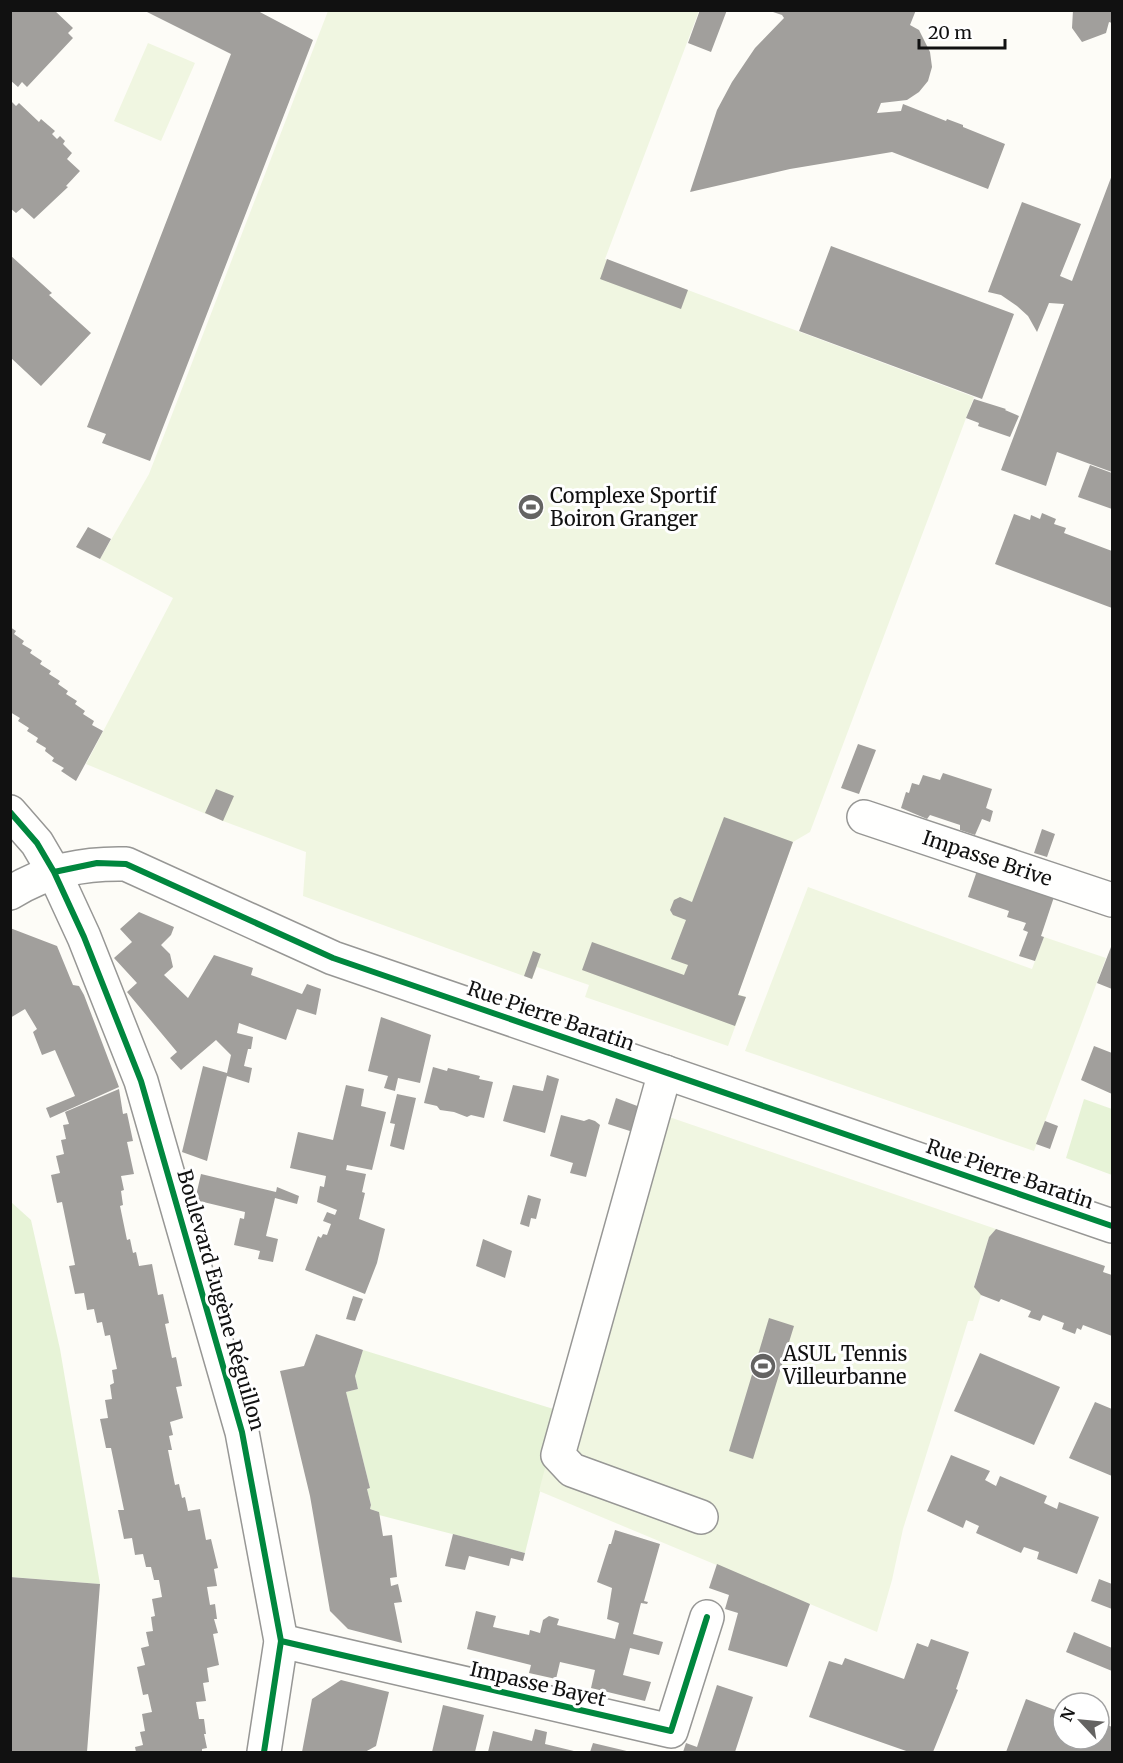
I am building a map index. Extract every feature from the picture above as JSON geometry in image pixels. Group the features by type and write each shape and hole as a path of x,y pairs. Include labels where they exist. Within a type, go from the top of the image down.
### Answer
{"street":[{"path":"10,812 37,843 54,872"},
{"name":"Impasse Brive","path":"864,817 1113,900"},
{"name":"Rue Pierre Baratin","path":"10,893 28,881 54,872 97,863 126,864 333,958 1113,1226"},
{"name":"Boulevard Eugène Réguillon","path":"54,872 84,937 141,1082 242,1432 281,1641 264,1752"},
{"path":"665,1072 558,1455 572,1470 701,1517"},
{"name":"Impasse Bayet","path":"281,1641 671,1731 707,1617"}],"green space":[{"name":"Complexe Sportif Boiron Granger","path":"328,11 699,11 605,259 974,397 810,832 793,842 738,994 746,997 728,1046 585,997 589,985 537,967 532,979 303,896 306,852 223,821 86,764 173,598 100,559 149,474"},
{"path":"148,43 195,63 161,141 114,121"},
{"path":"808,887 1032,969 1044,937 1106,958 1034,1151 745,1051"},
{"path":"1084,1099 1112,1109 1112,1175 1066,1158"},
{"name":"ASUL Tennis Villeurbanne","path":"640,1107 996,1229 989,1237 974,1286 981,1295 973,1321 968,1321 903,1529 892,1580 877,1632 539,1491"},
{"path":"11,1202 31,1220 60,1349 100,1584 11,1577"},
{"path":"363,1350 560,1411 525,1553 379,1515 379,1512 370,1509 367,1489 370,1488 346,1392 358,1389 355,1376"}],"building":[{"path":"10,10 54,10 73,28 68,33 73,38 27,87 22,82 18,87 10,80"},
{"path":"143,10 256,10 313,40 150,461 102,443 106,434 87,427 231,54"},
{"path":"700,10 727,10 711,52 688,43"},
{"path":"767,10 916,10 910,25 919,30 930,52 932,67 928,81 919,92 907,100 881,103 877,113 901,111 903,104 946,121 947,119 963,125 963,127 1005,144 988,189 892,152 790,169 690,192 717,110 732,82 755,48 784,18 782,15"},
{"path":"1073,10 1112,10 1112,23 1109,22 1106,33 1082,42 1072,28"},
{"path":"10,100 16,106 19,103 39,122 41,119 55,131 52,134 57,139 60,136 65,141 63,144 72,153 67,159 80,171 66,186 68,187 34,219 22,208 16,213 10,208"},
{"path":"1112,175 1112,472 1057,452 1046,486 1001,470 1064,304 1049,303 1037,332 1028,316 1017,306 1001,295 988,292 1022,202 1081,224 1060,276 1072,281"},
{"path":"831,246 1014,314 982,399 799,331"},
{"path":"10,255 91,333 41,386 10,357"},
{"path":"607,259 688,290 681,309 600,279"},
{"path":"974,399 1006,409 1019,416 1010,437 978,426 979,423 966,418"},
{"path":"1090,465 1112,473 1112,509 1078,497"},
{"path":"1042,513 1056,519 1054,524 1066,528 1064,533 1112,551 1112,608 995,564 1014,514 1030,520 1031,515 1040,519"},
{"path":"88,527 111,539 100,559 76,547"},
{"path":"10,627 16,631 14,634 24,641 22,644 32,650 30,653 42,661 40,664 51,671 49,674 60,681 58,684 68,691 66,694 77,701 75,704 85,711 83,714 94,721 92,725 103,731 76,781 61,771 64,768 52,761 54,758 45,751 46,748 36,742 38,738 18,721 20,718 10,712"},
{"path":"858,744 876,750 859,794 841,788"},
{"path":"943,773 992,789 986,808 993,811 990,822 982,819 975,835 960,830 960,825 930,815 927,819 901,808 906,792 909,793 912,783 919,785 923,775 940,780"},
{"path":"216,789 234,796 223,821 205,813"},
{"path":"724,817 793,842 738,995 746,997 735,1026 582,970 592,942 684,975 688,965 671,959 686,920 673,915 670,910 674,900 680,897 692,902"},
{"path":"1042,829 1055,834 1047,857 1034,853"},
{"path":"979,865 1056,891 1035,961 1019,956 1028,932 1023,930 1026,923 1007,917 1009,911 968,897"},
{"path":"139,912 174,927 171,935 161,945 170,954 173,967 164,975 188,998 214,955 253,968 251,975 302,994 307,984 321,989 316,1015 297,1009 286,1040 239,1023 237,1033 253,1037 244,1066 252,1068 249,1083 227,1076 207,1161 182,1152 203,1066 227,1073 231,1055 216,1040 181,1070 170,1058 177,1052 127,992 137,983 114,958 132,942 120,929"},
{"path":"10,928 57,946 73,985 79,986 84,995 119,1087 50,1118 46,1108 75,1096 55,1050 42,1055 33,1032 37,1029 25,1009 10,1018"},
{"path":"1112,948 1112,989 1097,983"},
{"path":"533,951 541,954 532,979 524,976"},
{"path":"381,1017 431,1035 420,1083 398,1078 395,1091 384,1088 388,1076 368,1071"},
{"path":"1094,1046 1112,1053 1112,1094 1081,1080"},
{"path":"433,1067 447,1071 448,1068 480,1076 479,1079 493,1082 484,1118 471,1115 467,1117 424,1103"},
{"path":"547,1075 559,1079 545,1133 503,1121 513,1085 543,1091"},
{"path":"346,1085 364,1089 361,1106 386,1112 372,1170 347,1165 346,1170 366,1174 362,1192 365,1193 359,1219 385,1229 377,1263 365,1294 305,1270 318,1236 321,1238 323,1234 327,1235 331,1224 323,1221 327,1212 335,1215 337,1210 317,1202 320,1186 324,1187 326,1176 290,1168 298,1132 333,1140"},
{"path":"119,1089 123,1114 127,1113 133,1141 127,1142 134,1174 121,1176 124,1190 121,1191 123,1205 120,1206 127,1240 130,1239 133,1253 136,1252 139,1266 152,1264 158,1295 163,1294 169,1323 165,1324 172,1358 176,1357 182,1386 176,1387 183,1418 170,1422 173,1435 169,1436 172,1450 168,1450 175,1485 179,1484 188,1511 200,1509 206,1540 211,1539 218,1568 214,1569 217,1586 207,1587 210,1605 215,1604 217,1619 214,1619 218,1633 213,1634 219,1665 207,1668 209,1682 203,1683 206,1701 196,1702 199,1719 204,1719 206,1734 204,1734 207,1748 202,1749 202,1752 136,1752 135,1747 143,1745 140,1732 145,1731 142,1714 152,1712 148,1694 143,1695 137,1667 145,1665 141,1648 149,1646 146,1632 153,1631 151,1617 155,1616 152,1599 162,1597 159,1580 154,1580 151,1567 146,1567 143,1554 135,1555 132,1538 124,1539 118,1510 124,1510 111,1448 106,1448 100,1419 108,1418 105,1400 112,1399 110,1385 114,1383 112,1370 117,1369 110,1335 105,1336 102,1322 97,1323 94,1309 87,1310 84,1293 75,1294 69,1266 75,1265 62,1202 57,1203 51,1175 60,1173 56,1156 64,1154 61,1140 66,1139 63,1125 69,1124 65,1112"},
{"path":"397,1094 416,1098 404,1150 390,1146 395,1124 390,1123"},
{"path":"616,1098 640,1107 633,1132 608,1124"},
{"path":"561,1115 584,1121 589,1119 600,1125 586,1177 570,1173 573,1163 550,1156"},
{"path":"1045,1121 1058,1126 1050,1149 1036,1144"},
{"path":"201,1174 276,1192 277,1187 299,1196 297,1204 275,1198 266,1236 278,1239 273,1262 258,1259 260,1251 234,1245 240,1218 244,1219 245,1212 195,1200"},
{"path":"528,1195 541,1199 536,1219 531,1218 529,1227 520,1224"},
{"path":"996,1229 1105,1266 1103,1272 1112,1275 1112,1336 1083,1325 1081,1330 1077,1328 1075,1334 1062,1329 1064,1323 1043,1315 1040,1321 1028,1317 1031,1311 1001,1299 999,1302 981,1295 974,1287 989,1237"},
{"path":"483,1239 512,1251 505,1278 476,1266"},
{"path":"353,1296 363,1299 355,1321 346,1319"},
{"path":"769,1318 794,1326 753,1459 729,1451"},
{"path":"316,1334 363,1350 355,1376 358,1389 346,1392 370,1488 367,1489 370,1509 379,1512 383,1536 392,1535 397,1577 390,1578 391,1586 398,1584 402,1602 394,1603 402,1643 348,1629 330,1611 310,1496 280,1371 304,1366"},
{"path":"980,1353 1060,1387 1034,1445 954,1411"},
{"path":"1095,1402 1112,1409 1112,1476 1069,1458"},
{"path":"951,1455 990,1471 985,1480 996,1486 1000,1476 1047,1496 1044,1503 1057,1509 1059,1502 1099,1517 1077,1574 1037,1559 1039,1552 1024,1547 1021,1553 976,1533 979,1526 966,1520 963,1528 927,1511"},
{"path":"615,1530 660,1544 644,1601 648,1602 647,1604 641,1603 633,1634 663,1642 659,1655 630,1648 623,1675 651,1682 645,1701 591,1688 595,1670 560,1662 556,1679 529,1673 531,1665 467,1649 476,1611 496,1616 493,1627 529,1635 530,1630 540,1633 543,1620 549,1616 559,1619 557,1625 615,1639 619,1623 607,1619 612,1588 597,1582"},
{"path":"453,1534 525,1553 523,1561 511,1558 509,1566 469,1556 465,1570 445,1566"},
{"path":"717,1564 810,1604 787,1667 728,1650 738,1613 725,1609 729,1595 709,1588"},
{"path":"10,1577 100,1584 87,1752 10,1752"},
{"path":"1099,1579 1112,1584 1112,1609 1091,1601"},
{"path":"1074,1632 1112,1648 1112,1671 1066,1652"},
{"path":"931,1639 969,1652 956,1689 958,1690 933,1752 909,1752 809,1717 829,1661 842,1665 845,1658 904,1679 917,1643 928,1647"},
{"path":"341,1680 389,1692 376,1746 365,1752 302,1752 312,1699"},
{"path":"717,1685 753,1697 735,1752 683,1752 686,1743 697,1747"},
{"path":"1026,1699 1051,1708 1051,1751 1111,1751 1112,1727 1112,1752 1006,1752"},
{"path":"443,1705 484,1715 475,1752 432,1752"},
{"path":"535,1729 547,1732 545,1744 578,1752 488,1752 493,1731 532,1741"},
{"path":"593,1743 631,1752 590,1752"}],"cycle path":[{"path":"10,812 37,843 54,872 84,937 141,1081 242,1432 281,1641 264,1752"},
{"path":"54,872 97,863 126,864 333,958 1112,1226"},
{"path":"281,1641 671,1731 707,1617"}],"place":[{"name":"Complexe Sportif Boiron Granger","path":"531,507"},
{"name":"ASUL Tennis Villeurbanne","path":"763,1366"}]}
